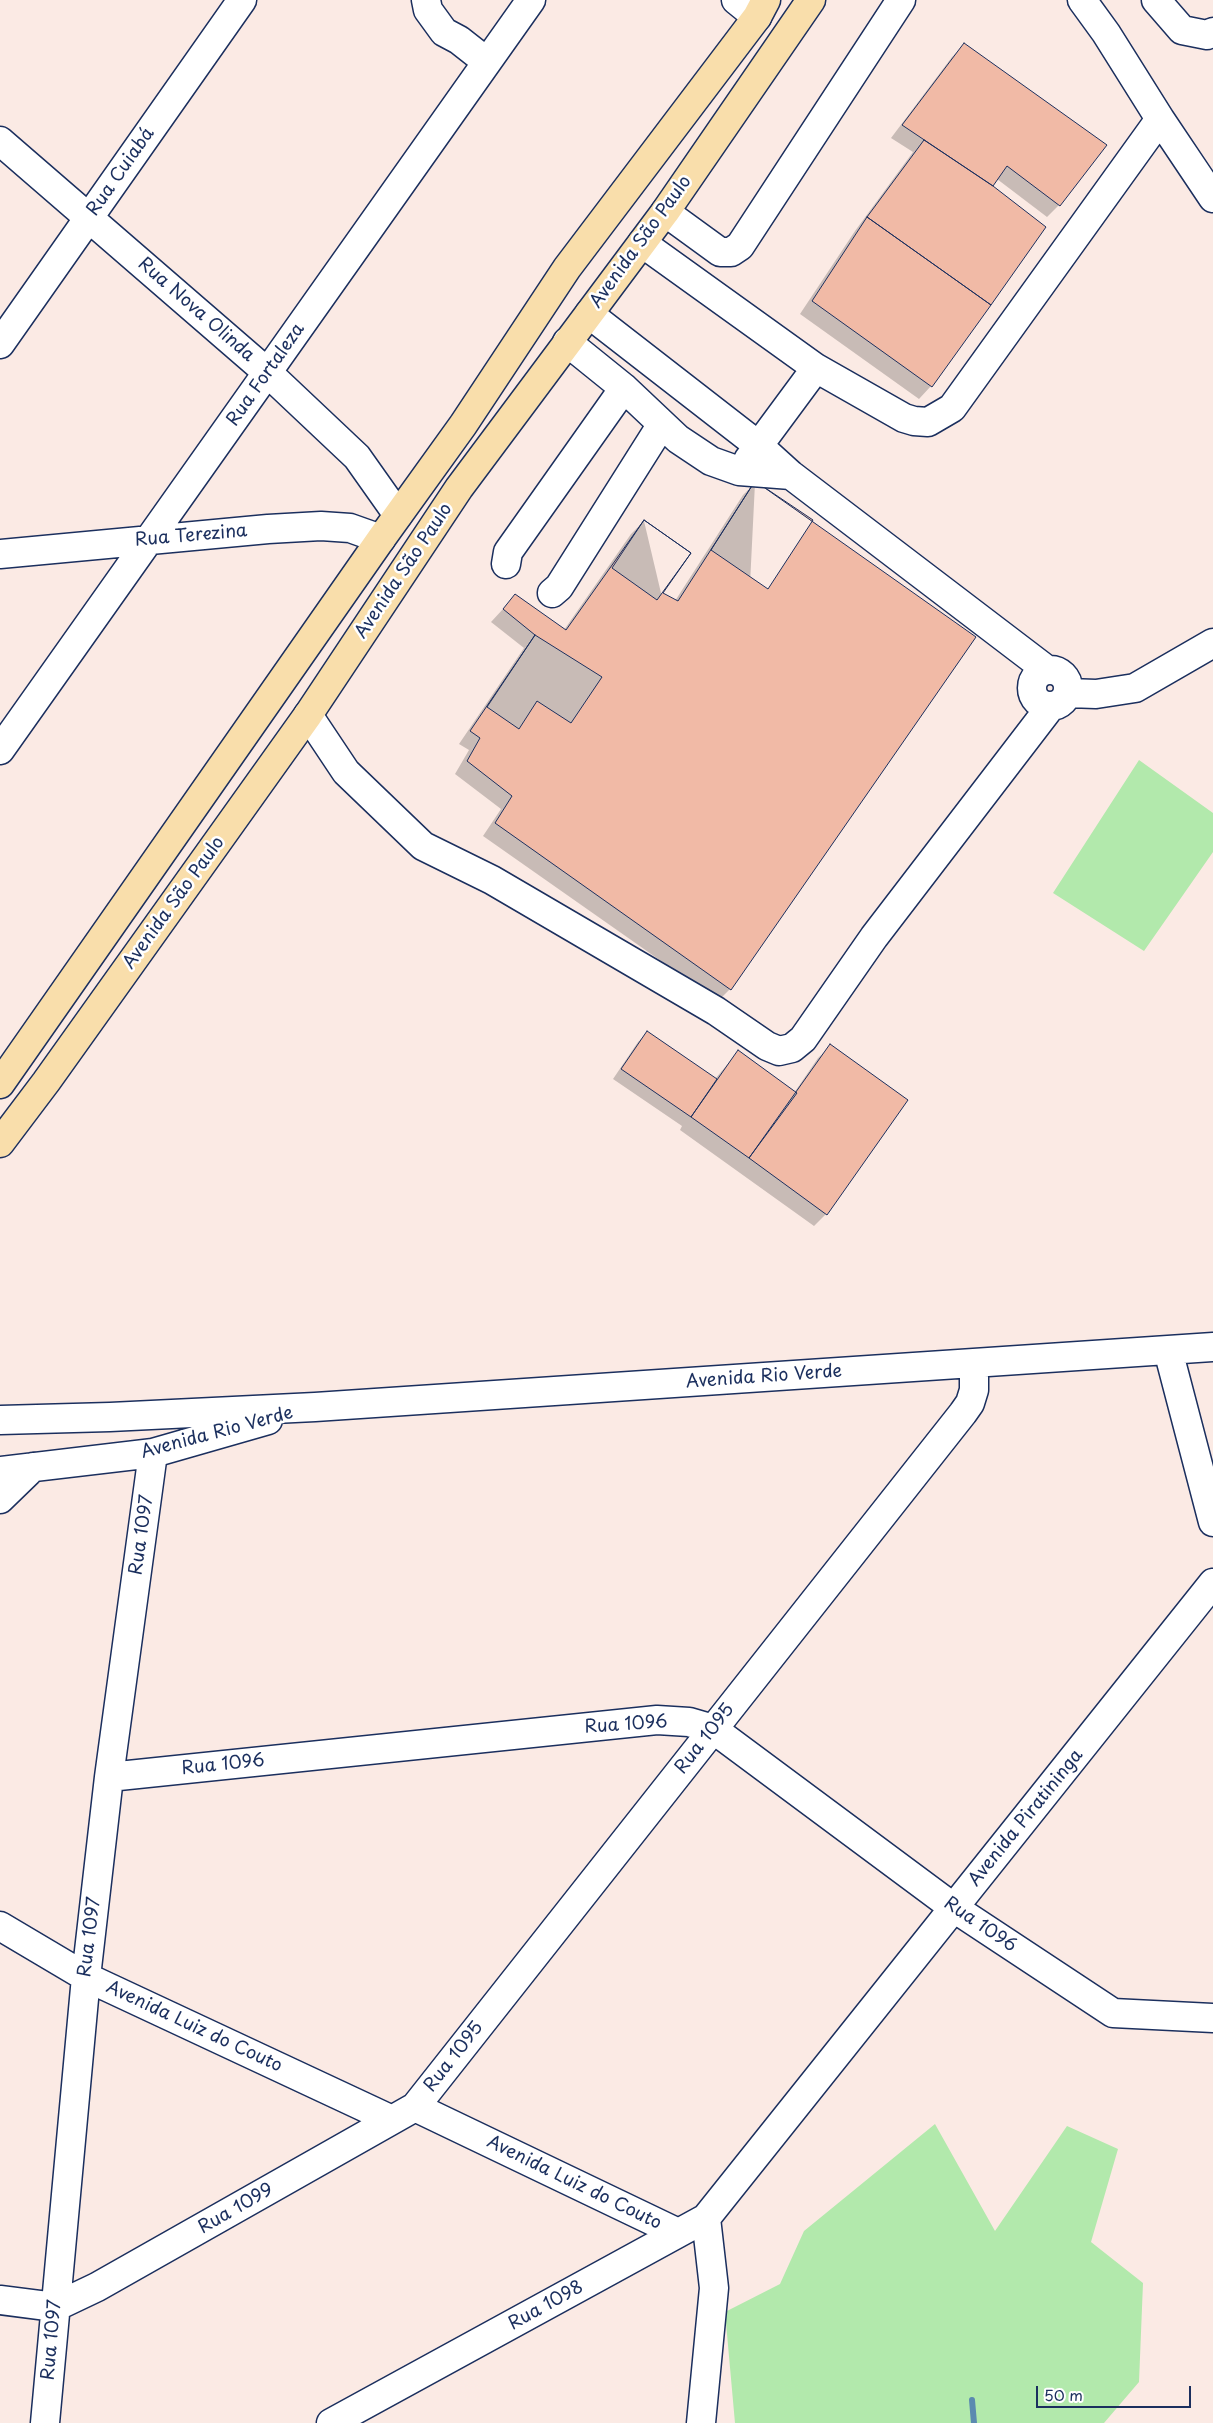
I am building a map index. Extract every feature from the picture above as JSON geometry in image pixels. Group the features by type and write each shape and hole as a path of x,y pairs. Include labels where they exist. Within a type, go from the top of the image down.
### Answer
{"main road":[{"name":"Avenida São Paulo","path":"0,1143 46,1082 308,715 459,488 665,212 811,0"},
{"name":"Avenida São Paulo","path":"0,1084 381,539 463,425 567,268 762,8"},
{"path":"459,488 450,482 448,466 458,449 463,425"},
{"path":"380,606 404,542 398,515"}],"street":[{"name":"Rua Cuiabá","path":"0,344 242,0"},
{"path":"426,0 428,10 444,32 459,40 487,62"},
{"name":"Rua Fortaleza","path":"0,750 531,0"},
{"path":"736,0 762,8"},
{"path":"665,212 720,252 731,252 740,246 901,0"},
{"path":"1082,0 1106,33 1160,119 1202,165 1213,198"},
{"path":"1156,0 1182,30 1207,35 1213,32"},
{"path":"642,243 816,368 904,418 928,422 952,408 1160,119"},
{"name":"Rua Nova Olinda","path":"0,141 268,373 357,457 398,515"},
{"path":"308,715 346,772 423,846 492,880 716,1011 767,1046 779,1051 792,1048 804,1039 874,937 1060,700 1066,678 1058,671 1047,670 792,475 759,446 589,314"},
{"path":"568,342 624,388 678,439 711,461 739,471 792,475"},
{"path":"739,471 816,368"},
{"path":"506,564 508,552 624,388"},
{"path":"552,593 559,587 662,424"},
{"name":"Rua Terezina","path":"0,554 321,526 350,528 381,539"},
{"path":"1060,700 1135,688 1213,644"},
{"path":"1168,1350 1213,1522"},
{"name":"Avenida Rio Verde","path":"0,1420 110,1417 315,1407 1168,1350 1212,1350"},
{"name":"Rua 1095","path":"415,2107 963,1413 970,1403 974,1390 974,1364"},
{"name":"Avenida Rio Verde","path":"0,1471 153,1453 315,1407"},
{"name":"Rua 1097","path":"45,2423 86,1977 109,1777 153,1453"},
{"path":"0,1499 33,1467"},
{"name":"Avenida Piratininga","path":"744,2169 1213,1583"},
{"name":"Rua 1096","path":"109,1777 657,1720 688,1722 713,1729 954,1908 1113,2013 1213,2018"},
{"name":"Avenida Luiz do Couto","path":"0,1926 86,1977 392,2120"},
{"name":"Rua 1099","path":"55,2307 98,2288 415,2107"},
{"name":"Avenida Luiz do Couto","path":"415,2107 678,2233"},
{"name":"Rua 1098","path":"331,2423 706,2218 744,2169"},
{"path":"701,2423 714,2288 706,2218"},
{"path":"0,2300 55,2307"}],"green space":[{"path":"1139,760 1213,813 1213,852 1144,951 1053,893"},
{"path":"935,2124 995,2231 1067,2126 1118,2149 1091,2242 1143,2283 1139,2382 1104,2423 735,2423 725,2312 780,2284 804,2231"}],"building":[{"path":"964,43 1107,145 1060,206 1007,166 993,186 902,125"},
{"path":"924,140 993,186 1046,227 991,305 867,217"},
{"path":"867,217 991,305 932,387 812,301"},
{"path":"755,481 976,637 731,990 495,823 512,796 467,761 480,738 470,731 535,635 503,609 515,594 566,630 644,520 691,553 663,593 678,601"},
{"path":"755,481 813,520 768,589 711,550"},
{"path":"644,520 691,553 657,600 612,568"},
{"path":"535,635 602,677 571,723 537,701 519,729 487,707"},
{"path":"647,1031 717,1079 691,1117 621,1069"},
{"path":"830,1044 908,1100 827,1215 749,1158"},
{"path":"738,1050 797,1093 749,1158 691,1117"}],"waterway":[{"path":"972,2400 974,2423"}]}
